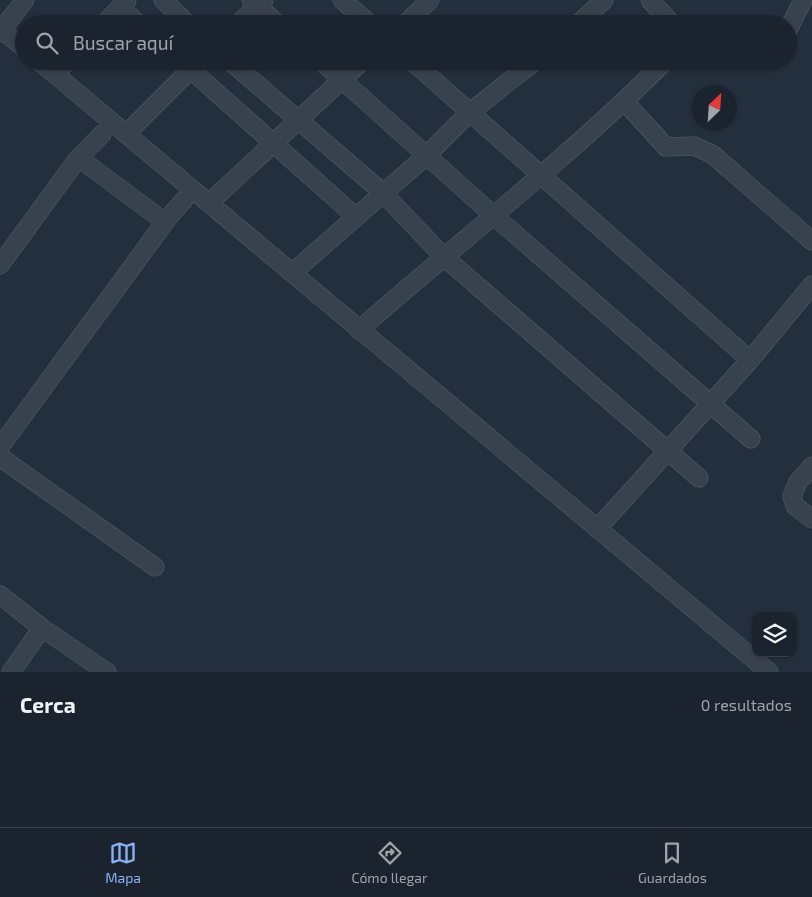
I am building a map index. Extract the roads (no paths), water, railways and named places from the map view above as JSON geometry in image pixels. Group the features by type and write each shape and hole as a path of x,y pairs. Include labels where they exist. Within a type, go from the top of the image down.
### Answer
{"street":[{"path":"15,41 1,31 25,0"},
{"path":"163,0 179,15"},
{"path":"342,0 360,15"},
{"path":"414,15 430,0"},
{"path":"588,15 604,0"},
{"path":"650,0 664,15"},
{"path":"796,15 803,0"},
{"path":"246,15 258,2 270,15"},
{"path":"113,15 123,4 132,15"},
{"path":"49,70 769,672"},
{"path":"54,74 58,70"},
{"path":"126,134 185,70"},
{"path":"196,70 273,143 355,216"},
{"path":"241,70 382,192 443,256 699,478"},
{"path":"331,70 708,404 751,439"},
{"path":"209,203 352,70"},
{"path":"422,70 750,360"},
{"path":"292,273 382,192 426,156 470,112 524,70"},
{"path":"359,330 443,256 542,176 625,102 656,70"},
{"path":"625,102 666,147 694,146 712,154 812,241"},
{"path":"0,265 79,158 102,134"},
{"path":"79,158 165,222"},
{"path":"0,447 165,222 184,200"},
{"path":"597,529 708,404 750,360 812,285"},
{"path":"0,457 155,567"},
{"path":"812,466 798,482 792,496 795,506 812,519"},
{"path":"0,595 42,628 107,672"},
{"path":"11,672 42,628"}]}
